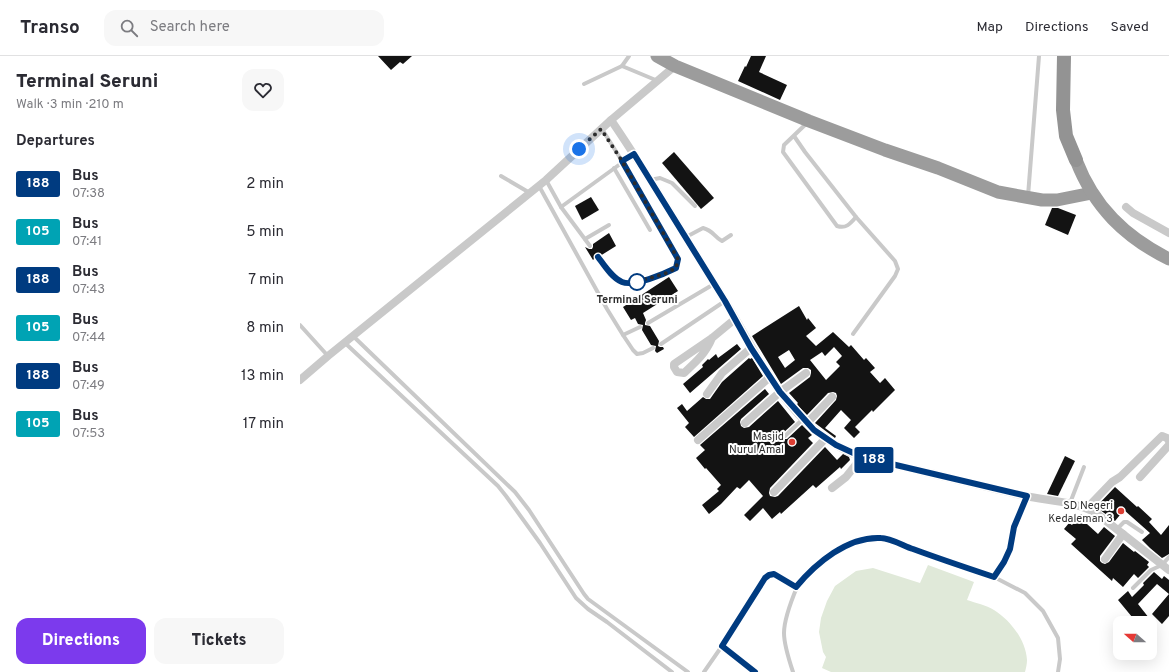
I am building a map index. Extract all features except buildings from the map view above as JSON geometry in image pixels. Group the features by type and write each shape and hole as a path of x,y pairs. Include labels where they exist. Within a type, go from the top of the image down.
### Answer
{"highway":[{"path":"657,56 675,66 809,121 885,150 938,168 998,192 1042,200 1057,200 1092,193"},
{"path":"1064,56 1063,110 1066,136 1081,173 1092,193 1111,218 1144,247 1169,260"},
{"path":"1071,56 1071,108 1076,160"}],"street":[{"path":"300,380 352,336 546,180 611,120 675,66"},
{"path":"611,120 686,237 725,301 751,348 780,392 805,421 825,439 862,457 1027,496 1070,503 1087,508 1096,513 1169,570"},
{"path":"1126,207 1133,213 1169,233"},
{"path":"712,338 706,351 700,358 684,373 677,372 674,364 712,338 735,319"},
{"path":"707,394 722,373 751,348"},
{"path":"745,423 780,392 806,373"},
{"path":"698,440 770,377"},
{"path":"805,421 832,397"},
{"path":"1087,508 1112,482 1120,477 1162,436 1167,438 1169,441"},
{"path":"774,492 825,439"},
{"path":"1140,477 1169,445"},
{"path":"832,488 846,477 862,457"},
{"path":"1105,559 1120,532"}],"lane":[{"path":"584,84 622,66 629,56"},
{"path":"1028,198 1039,56"},
{"path":"622,66 658,81"},
{"path":"809,121 789,139 784,145 783,152 837,226 842,228 848,226 856,217"},
{"path":"598,257 613,275 622,282 632,283 664,274 676,268 678,259 622,161 601,129"},
{"path":"794,136 804,152 856,217 895,261 898,269 895,276 853,334"},
{"path":"561,207 622,161 634,154"},
{"path":"614,168 650,230"},
{"path":"501,176 530,193"},
{"path":"650,180 660,178 672,182 695,206"},
{"path":"546,180 561,207 590,246"},
{"path":"538,186 603,302 633,350 637,354 653,348"},
{"path":"585,239 609,225"},
{"path":"686,237 703,228 710,230 717,239 722,241 731,235"},
{"path":"648,323 714,284"},
{"path":"661,344 725,301"},
{"path":"623,335 640,327"},
{"path":"301,328 328,356"},
{"path":"352,336 506,482 529,510 588,599 688,672"},
{"path":"344,343 498,486 540,543 576,598 588,609 625,635 672,672"},
{"path":"785,436 805,421"},
{"path":"1070,503 1084,467"},
{"path":"498,486 506,482"},
{"path":"994,577 1004,562 1010,549 1014,527 1027,496"},
{"path":"1120,532 1124,522 1127,522 1142,532"},
{"path":"793,672 788,656 784,632 790,604 796,587 806,575 823,560 856,541 882,538 940,560 994,577 1025,593 1043,611 1058,638 1060,659 1058,672"},
{"path":"1133,588 1151,570 1162,565 1169,557"},
{"path":"704,672 765,578 774,574 796,587"},
{"path":"722,646 755,672"}],"green space":[{"path":"928,565 974,582 967,600 991,608 1006,619 1016,631 1024,645 1026,653 1027,662 1025,672 831,672 822,668 826,657 823,652 819,632 821,618 827,601 835,586 856,571 873,568 920,583"}],"bus line":[{"name":"188","path":"598,257 613,275 622,282 632,283 664,274 676,268 678,259 622,161 634,154 725,301 751,348 780,392 814,430 825,439 862,457 1027,496 1014,527 1010,549 1004,562 994,577 940,560 882,538 856,541 823,560 806,575 796,587 774,574 769,575 765,578 722,646 755,672"}],"place":[{"name":"Terminal Seruni","path":"637,282"},
{"name":"Masjid Nurul Amal","path":"792,442"},
{"name":"SD Negeri Kedaleman 3","path":"1121,511"}],"route":[{"path":"579,149 601,129 622,161 678,259 676,268 664,274 632,283 637,282"}]}
